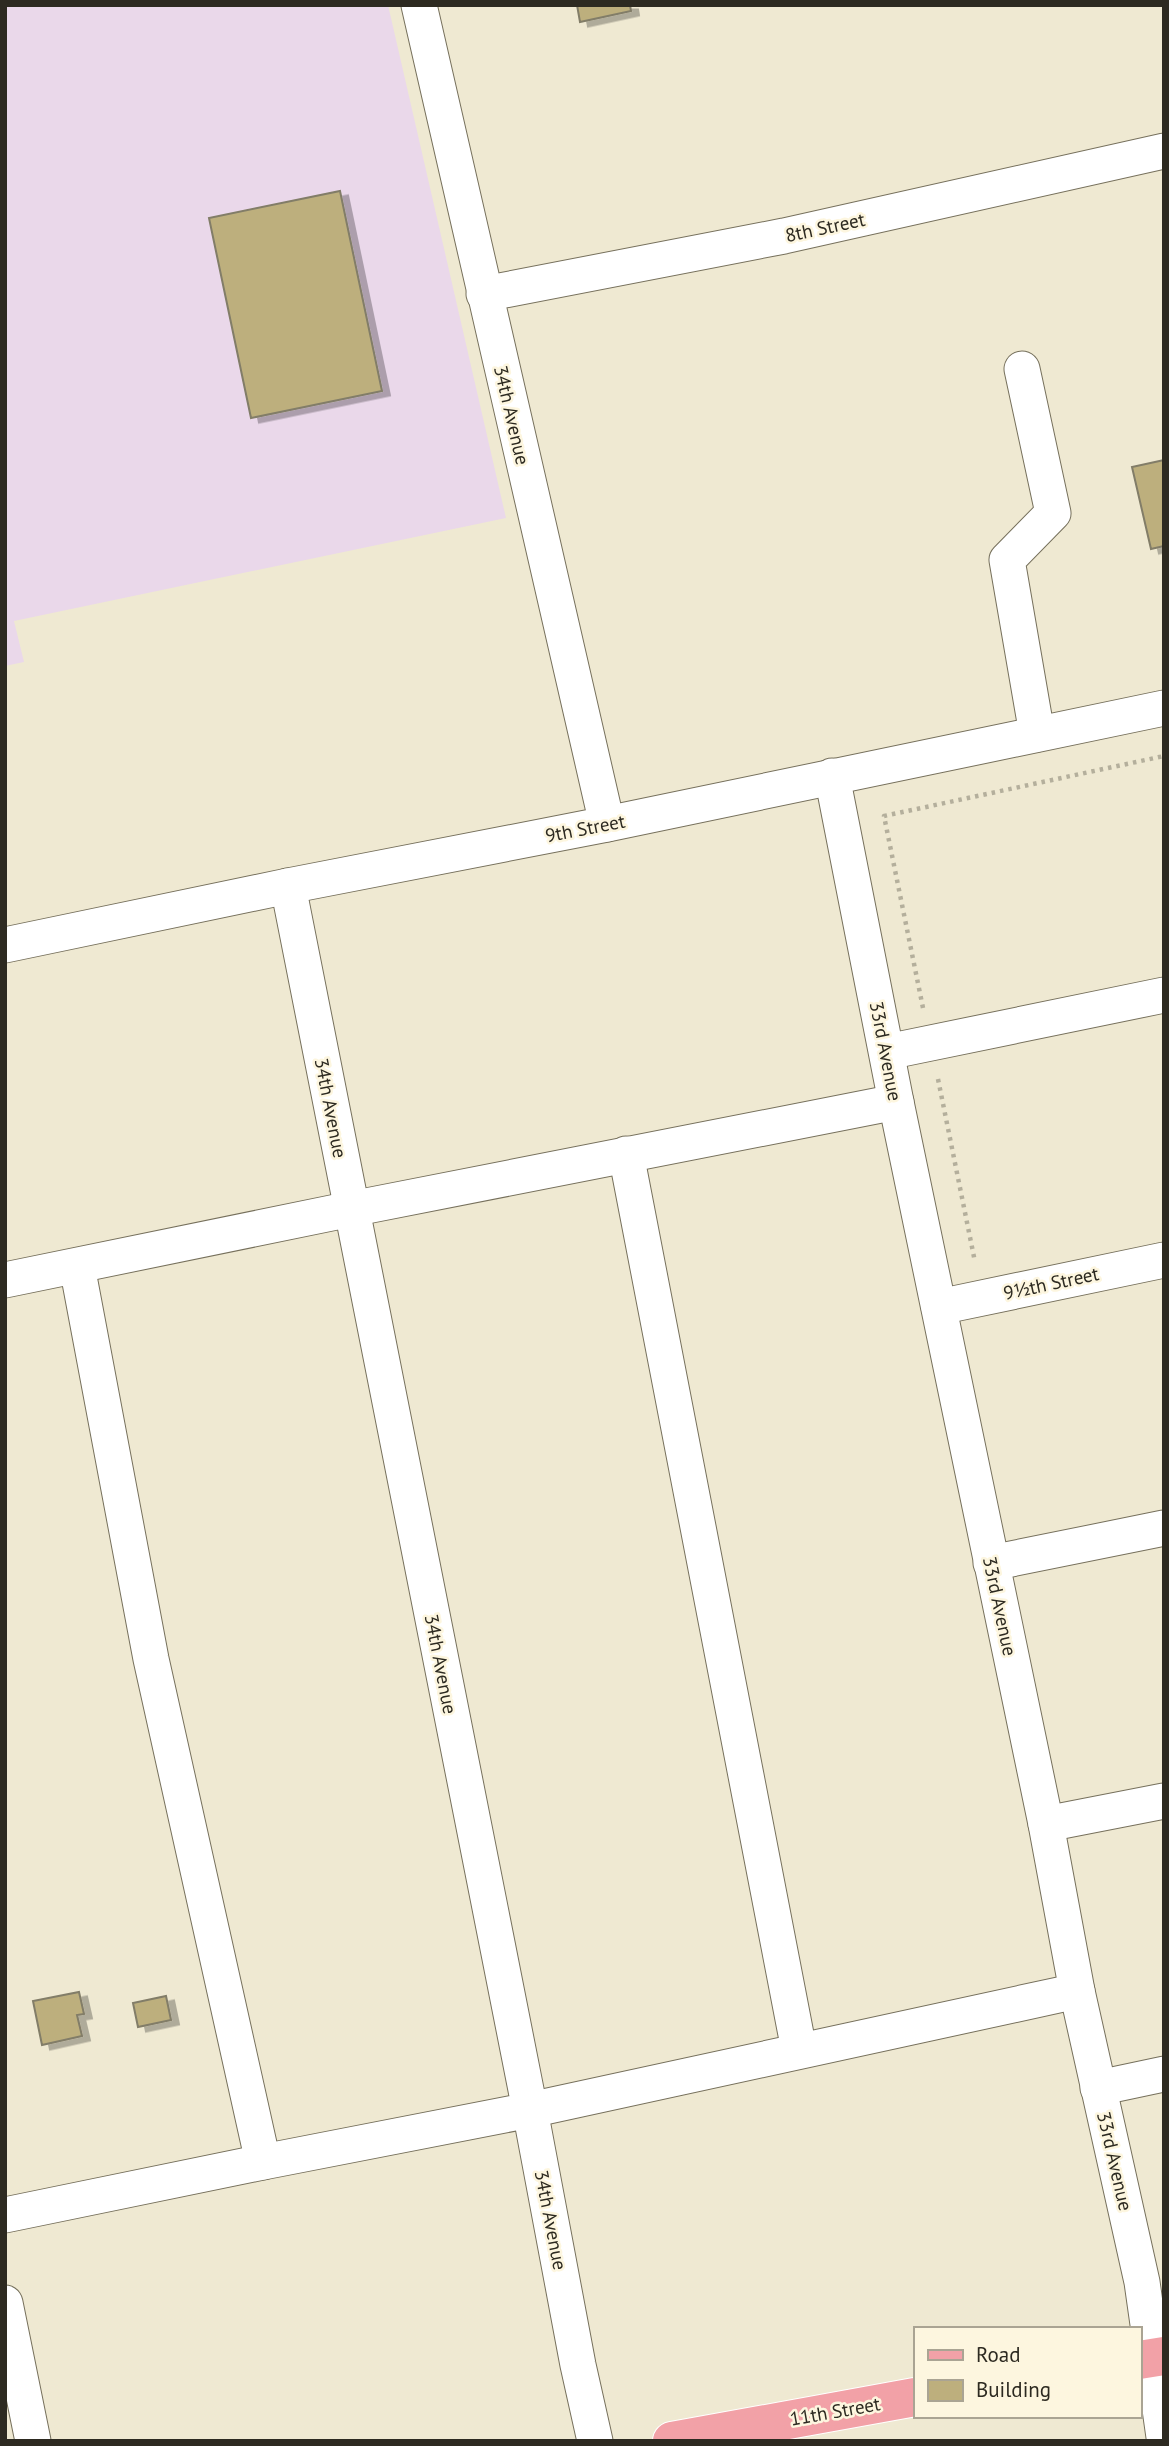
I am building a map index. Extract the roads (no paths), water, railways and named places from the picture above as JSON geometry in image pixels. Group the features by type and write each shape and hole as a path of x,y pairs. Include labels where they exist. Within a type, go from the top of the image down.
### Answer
{"main road":[{"name":"11th Street","path":"672,2441 914,2397"}],"street":[{"name":"34th Avenue","path":"419,5 607,824"},
{"name":"8th Street","path":"484,294 784,236 1164,151"},
{"path":"1023,369 1053,513 1007,560 1037,734"},
{"name":"9th Street","path":"5,945 1164,708"},
{"name":"33rd Avenue","path":"832,776 896,1102 1046,1824 1077,1991 1142,2282 1164,2437"},
{"name":"34th Avenue","path":"288,886 595,2441"},
{"path":"887,1052 1164,995"},
{"path":"5,1280 896,1102"},
{"path":"625,1154 799,2050"},
{"name":"9½th Street","path":"939,1307 1164,1260"},
{"path":"77,1266 151,1659 263,2162"},
{"path":"991,1563 1164,1528"},
{"path":"1046,1824 1164,1801"},
{"path":"5,2215 530,2110 1077,1991"},
{"path":"1098,2088 1164,2074"},
{"path":"5,2303 33,2441"}]}
